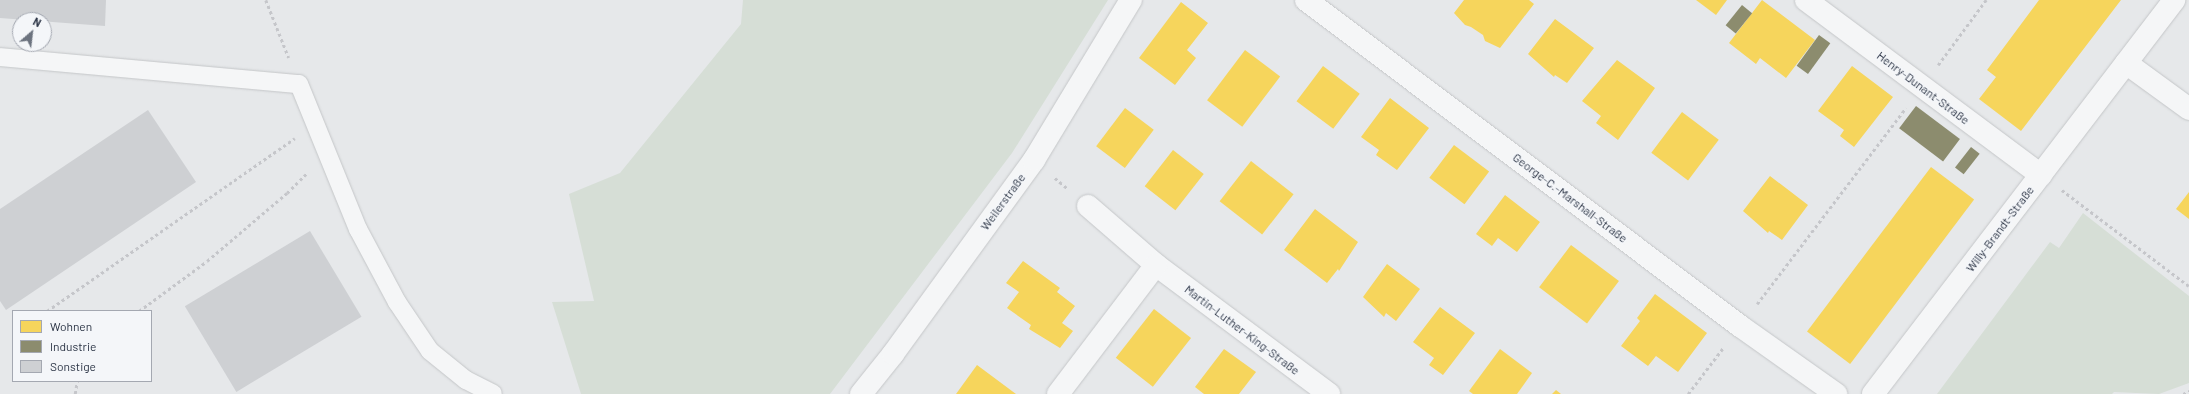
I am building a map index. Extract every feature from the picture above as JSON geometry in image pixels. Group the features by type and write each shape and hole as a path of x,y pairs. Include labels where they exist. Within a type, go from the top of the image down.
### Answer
{"street":[{"name":"Weilerstraße","path":"861,394 893,354 1034,160 1131,0"},
{"name":"George-C.-Marshall-Straße","path":"1306,0 1740,326 1836,394"},
{"name":"Henry-Dunant-Straße","path":"1806,0 1921,88 2041,175"},
{"name":"Willy-Brandt-Straße","path":"1873,394 2174,0"},
{"path":"2126,63 2189,109"},
{"name":"Martin-Luther-King-Straße","path":"1088,206 1156,265 1328,394"},
{"path":"1058,394 1156,265"}],"lane":[{"path":"0,56 299,84 358,229 396,302 430,350 466,380 493,394"}],"path":[{"path":"266,0 299,84"},
{"path":"1688,394 1921,88 1986,0"},
{"path":"48,310 271,156 315,123"},
{"path":"140,310 218,251 287,193 327,153"},
{"path":"1034,160 1088,206"},
{"path":"2041,175 2189,286"},
{"path":"75,394 77,382"},
{"path":"2183,394 2189,391"}],"shaded area":[{"path":"743,0 1108,0 1012,153 830,394 581,394 552,302 594,301 569,194 620,173 741,24"},
{"path":"2083,213 2189,296 2189,383 2159,394 2114,392 2112,394 1937,394 2050,242 2059,248"}],"building: Wohnen":[{"path":"1464,0 1529,0 1534,4 1500,48 1485,41 1483,35 1465,25 1454,13"},
{"path":"1696,0 1727,0 1716,15"},
{"path":"1762,0 1815,40 1786,78 1760,58 1756,64 1729,43"},
{"path":"2039,0 2121,0 2021,131 1979,99 1996,77 1987,70"},
{"path":"1181,2 1208,23 1187,50 1196,58 1175,85 1139,58"},
{"path":"1555,19 1594,48 1567,83 1555,75 1554,77 1528,54"},
{"path":"1245,50 1280,76 1242,127 1207,100"},
{"path":"1617,60 1655,88 1618,140 1596,123 1601,116 1582,101"},
{"path":"1323,66 1360,94 1333,129 1297,101"},
{"path":"1852,66 1893,97 1854,147 1840,136 1844,130 1818,111"},
{"path":"1390,98 1429,128 1397,170 1376,155 1379,150 1361,137"},
{"path":"1125,108 1154,130 1125,168 1096,146"},
{"path":"1682,112 1719,140 1688,180 1651,153"},
{"path":"1454,145 1489,171 1464,204 1429,178"},
{"path":"1173,150 1204,174 1175,210 1145,186"},
{"path":"1251,161 1294,194 1262,234 1220,201"},
{"path":"1931,167 1974,199 1850,364 1807,332"},
{"path":"1770,176 1808,205 1782,240 1769,231 1768,233 1743,211"},
{"path":"2189,192 2189,219 2176,209"},
{"path":"1505,195 1540,222 1517,252 1498,238 1492,246 1476,234"},
{"path":"1315,209 1358,242 1339,271 1338,269 1327,283 1284,250"},
{"path":"1571,245 1619,281 1587,323 1539,287"},
{"path":"1023,261 1060,288 1057,292 1075,306 1062,323 1073,331 1060,348 1029,329 1031,325 1007,308 1019,292 1006,283"},
{"path":"1387,264 1420,289 1396,321 1386,313 1384,317 1363,297"},
{"path":"1655,294 1707,333 1678,372 1656,356 1648,366 1621,346 1640,321 1637,318"},
{"path":"1440,307 1475,333 1443,375 1429,365 1434,358 1413,342"},
{"path":"1154,309 1191,338 1153,387 1116,358"},
{"path":"1224,349 1256,372 1239,394 1204,394 1195,387"},
{"path":"1500,349 1532,373 1517,394 1473,394 1469,391"},
{"path":"977,365 1016,394 956,394"},
{"path":"1556,390 1561,394 1552,394"}],"building: Industrie":[{"path":"1742,5 1752,13 1736,33 1726,25"},
{"path":"1819,35 1830,43 1808,74 1797,66"},
{"path":"1916,106 1960,139 1943,161 1899,128"},
{"path":"1971,147 1980,154 1964,174 1955,167"}],"building: Sonstige":[{"path":"0,0 106,0 105,26 52,22 52,12 12,12 12,19 0,18"},
{"path":"148,110 196,182 6,310 0,301 0,209"},
{"path":"310,231 362,317 236,392 185,306"}]}
